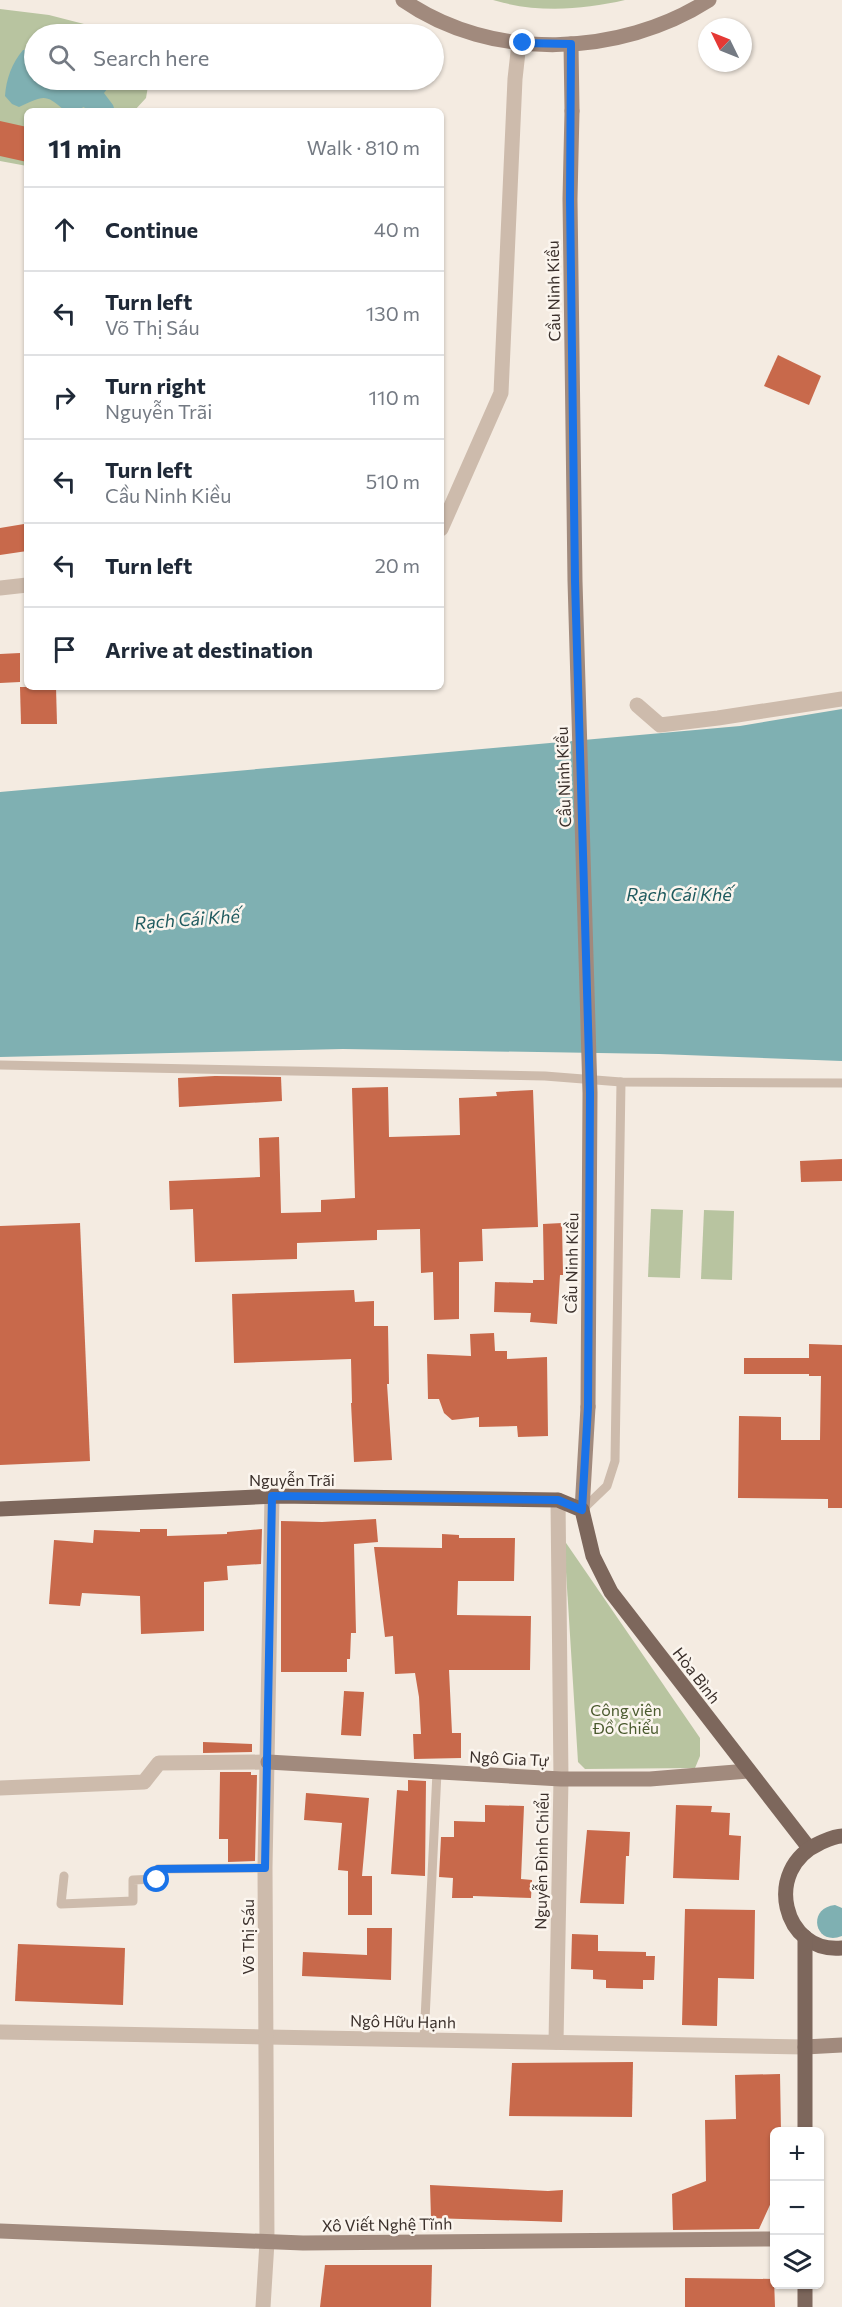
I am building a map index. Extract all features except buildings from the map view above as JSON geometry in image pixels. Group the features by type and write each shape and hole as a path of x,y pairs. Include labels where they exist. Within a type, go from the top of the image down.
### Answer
{"main road":[{"name":"Nguyễn Trãi","path":"0,1509 272,1496 558,1500 582,1510"},
{"name":"Hòa Bình","path":"582,1510 593,1556 611,1592 809,1848"},
{"path":"841,1835 809,1848 796,1860 788,1875 784,1892 786,1909 794,1924 806,1937 821,1945 842,1948"},
{"path":"805,2127 806,1937"},
{"path":"805,2289 805,2307"}],"street":[{"path":"403,0 434,18 462,29 519,43 571,44 611,39 640,32 669,21 709,0"},
{"path":"444,522 501,393 514,79 519,43"},
{"name":"Cầu Ninh Kiều","path":"571,44 570,199 575,581 590,1093 588,1407 582,1510"},
{"path":"0,588 24,585"},
{"path":"637,705 660,725 842,699"},
{"name":"Võ Thị Sáu","path":"263,2307 267,2242 264,2037 265,1868 272,1496"},
{"name":"Nguyễn Đình Chiểu","path":"556,2042 561,1779 558,1500"},
{"path":"0,1788 144,1782 159,1763 268,1762"},
{"name":"Ngô Gia Tự","path":"268,1762 561,1779 650,1779 748,1771"},
{"name":"Ngô Hữu Hạnh","path":"0,2032 805,2047"},
{"path":"805,2047 842,2044"},
{"name":"Xô Viết Nghệ Tĩnh","path":"0,2231 267,2242 770,2239"}],"lane":[{"path":"0,1065 545,1076 621,1082 842,1083"},
{"path":"582,1510 607,1486 615,1461 621,1082"},
{"path":"424,2040 437,1772"},
{"path":"64,1876 61,1904 133,1901 133,1880 157,1880 158,1869 265,1868"}],"green space":[{"path":"493,0 625,0 559,9 526,7"},
{"path":"0,9 49,15 84,24 24,24 24,90 147,90 146,98 137,108 24,108 24,165 0,161"},
{"path":"651,1209 683,1210 680,1278 648,1277"},
{"path":"704,1210 734,1211 732,1280 701,1279"},
{"name":"Công viên Đồ Chiểu","path":"564,1540 700,1738 700,1756 695,1768 585,1769 578,1762"}],"water":[{"path":"23,50 24,90 106,90 104,93 114,108 61,108 43,98 19,107 12,104 5,96 7,83 10,72"},
{"name":"Rạch Cái Khế","path":"842,709 842,1061 659,1054 343,1049 0,1057 0,792 740,726"},
{"path":"835,1905 842,1908 842,1936 833,1938 820,1932 817,1919 826,1908"}],"route":[{"path":"157,1880 158,1869 265,1868 272,1496 558,1500 582,1510 588,1407 590,1093 575,581 570,199 571,44 523,43"}]}
